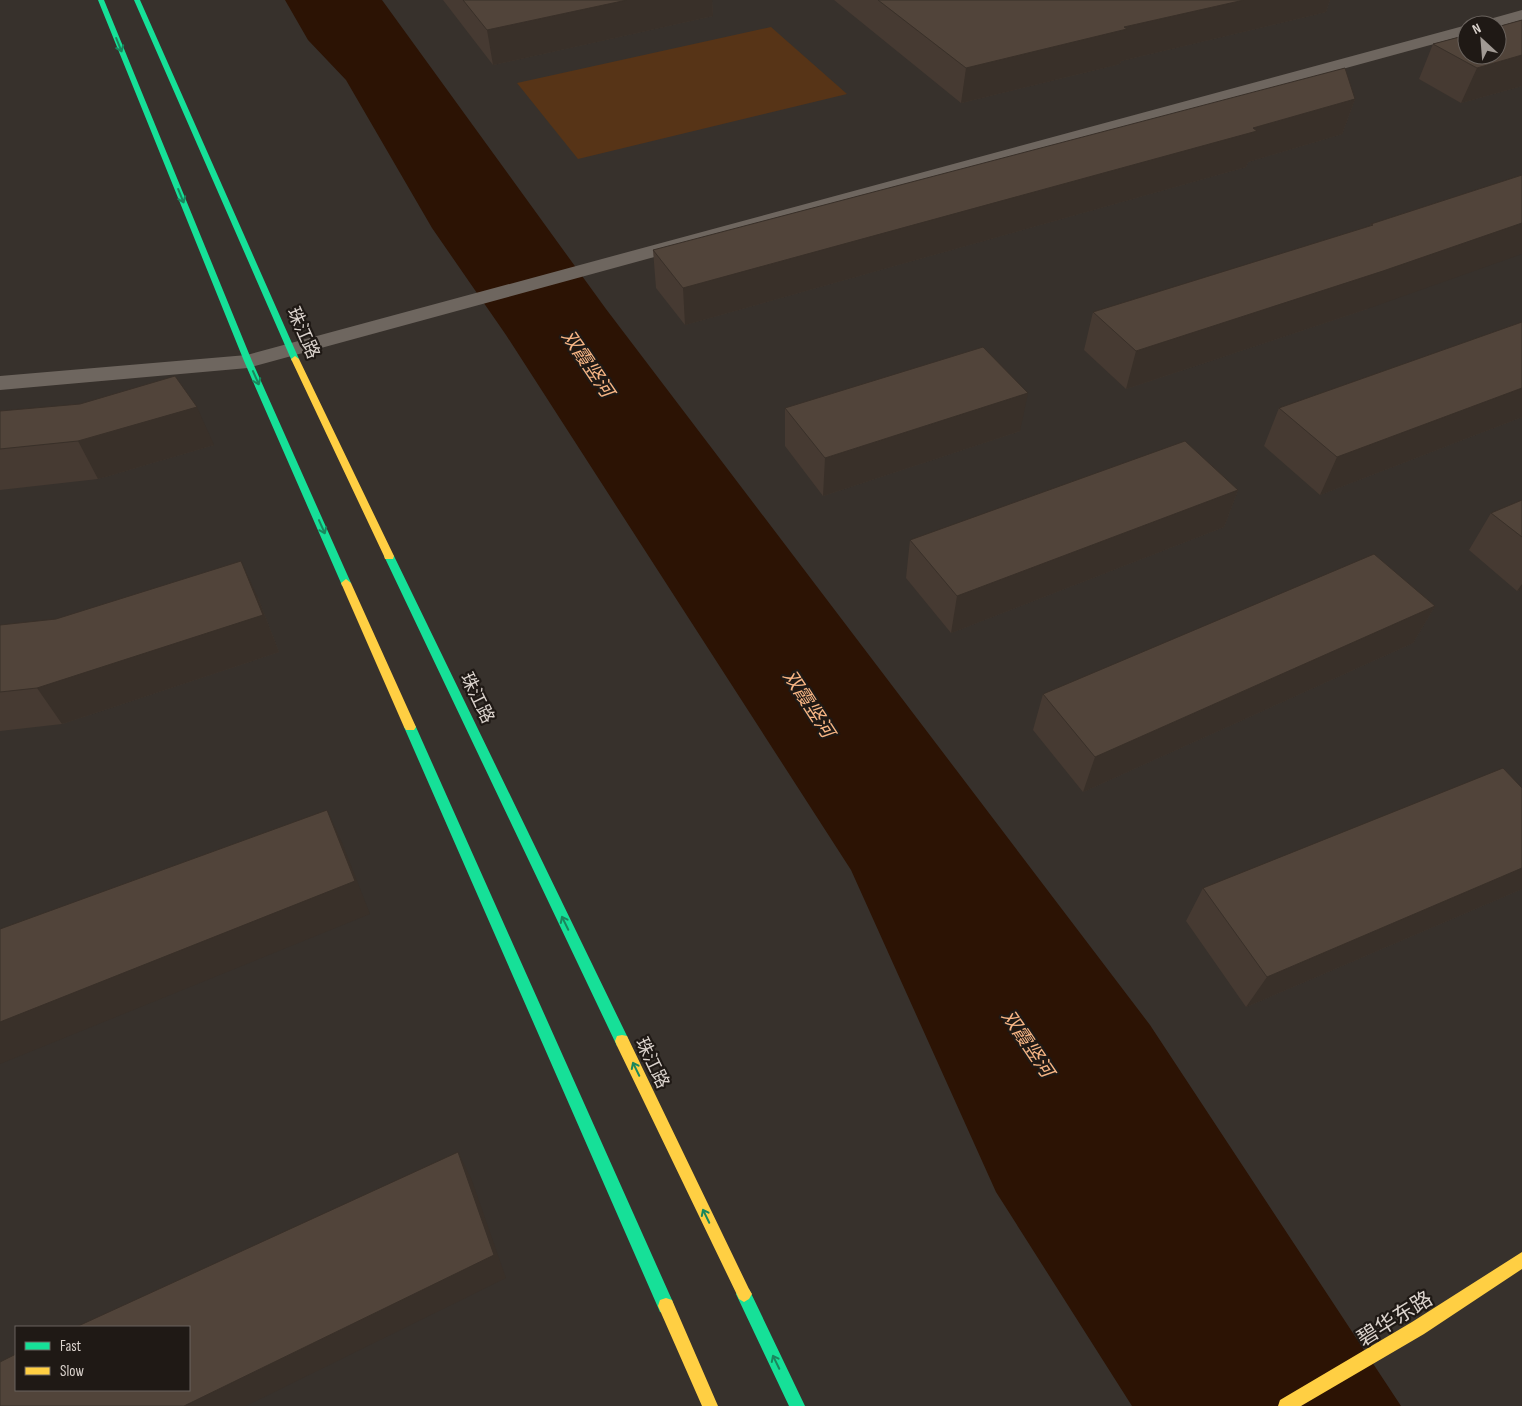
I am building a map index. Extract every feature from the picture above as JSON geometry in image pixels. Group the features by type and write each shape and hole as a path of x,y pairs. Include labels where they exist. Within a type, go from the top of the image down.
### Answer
{"street":[{"path":"101,0 248,361 710,1406"},
{"name":"珠江路","path":"137,0 290,349 797,1406"},
{"path":"1507,19 1522,15"},
{"path":"0,383 248,361 1457,33"},
{"name":"碧华东路","path":"1286,1406 1418,1328 1522,1260"}],"shaded area":[{"path":"771,27 847,94 578,159 517,83"}],"water":[{"name":"双霞竖河","path":"285,0 382,0 606,309 1150,1025 1401,1406 1132,1406 996,1192 851,870 506,335 432,228 346,80 308,40"}],"building":[{"path":"463,0 627,0 487,30"},
{"path":"878,0 1244,0 1124,27 1127,29 966,68"},
{"path":"1522,20 1522,55 1507,59 1507,24"},
{"path":"1457,38 1457,57 1433,44"},
{"path":"1472,65 1487,65 1477,68"},
{"path":"1345,68 1355,99 1253,128 1257,131 683,288 653,250"},
{"path":"1522,175 1522,223 1383,271 1136,351 1093,312 1373,225 1371,224"},
{"path":"1522,322 1522,388 1337,457 1279,408"},
{"path":"983,347 1028,393 825,458 785,408"},
{"path":"175,376 197,407 78,441 0,449 0,411 80,404"},
{"path":"1185,441 1238,490 957,596 910,540"},
{"path":"1522,500 1522,537 1491,513"},
{"path":"1374,554 1435,606 1095,757 1043,694"},
{"path":"241,561 263,615 37,688 0,692 0,625 56,619"},
{"path":"1503,768 1522,788 1522,868 1267,977 1203,888"},
{"path":"327,810 355,881 0,1022 0,929"},
{"path":"458,1152 494,1255 184,1406 0,1406 0,1362 15,1354 15,1391 190,1391 190,1326 78,1326"}],"traffic: fast":[{"path":"101,0 248,361 346,583"},
{"path":"137,0 295,359"},
{"path":"389,556 622,1041"},
{"path":"410,727 666,1306"},
{"path":"744,1294 797,1406"}],"traffic: slow":[{"path":"295,359 389,556"},
{"path":"346,583 410,727"},
{"path":"622,1041 744,1294"},
{"path":"1286,1406 1418,1328 1522,1260"},
{"path":"666,1306 710,1406"}]}
